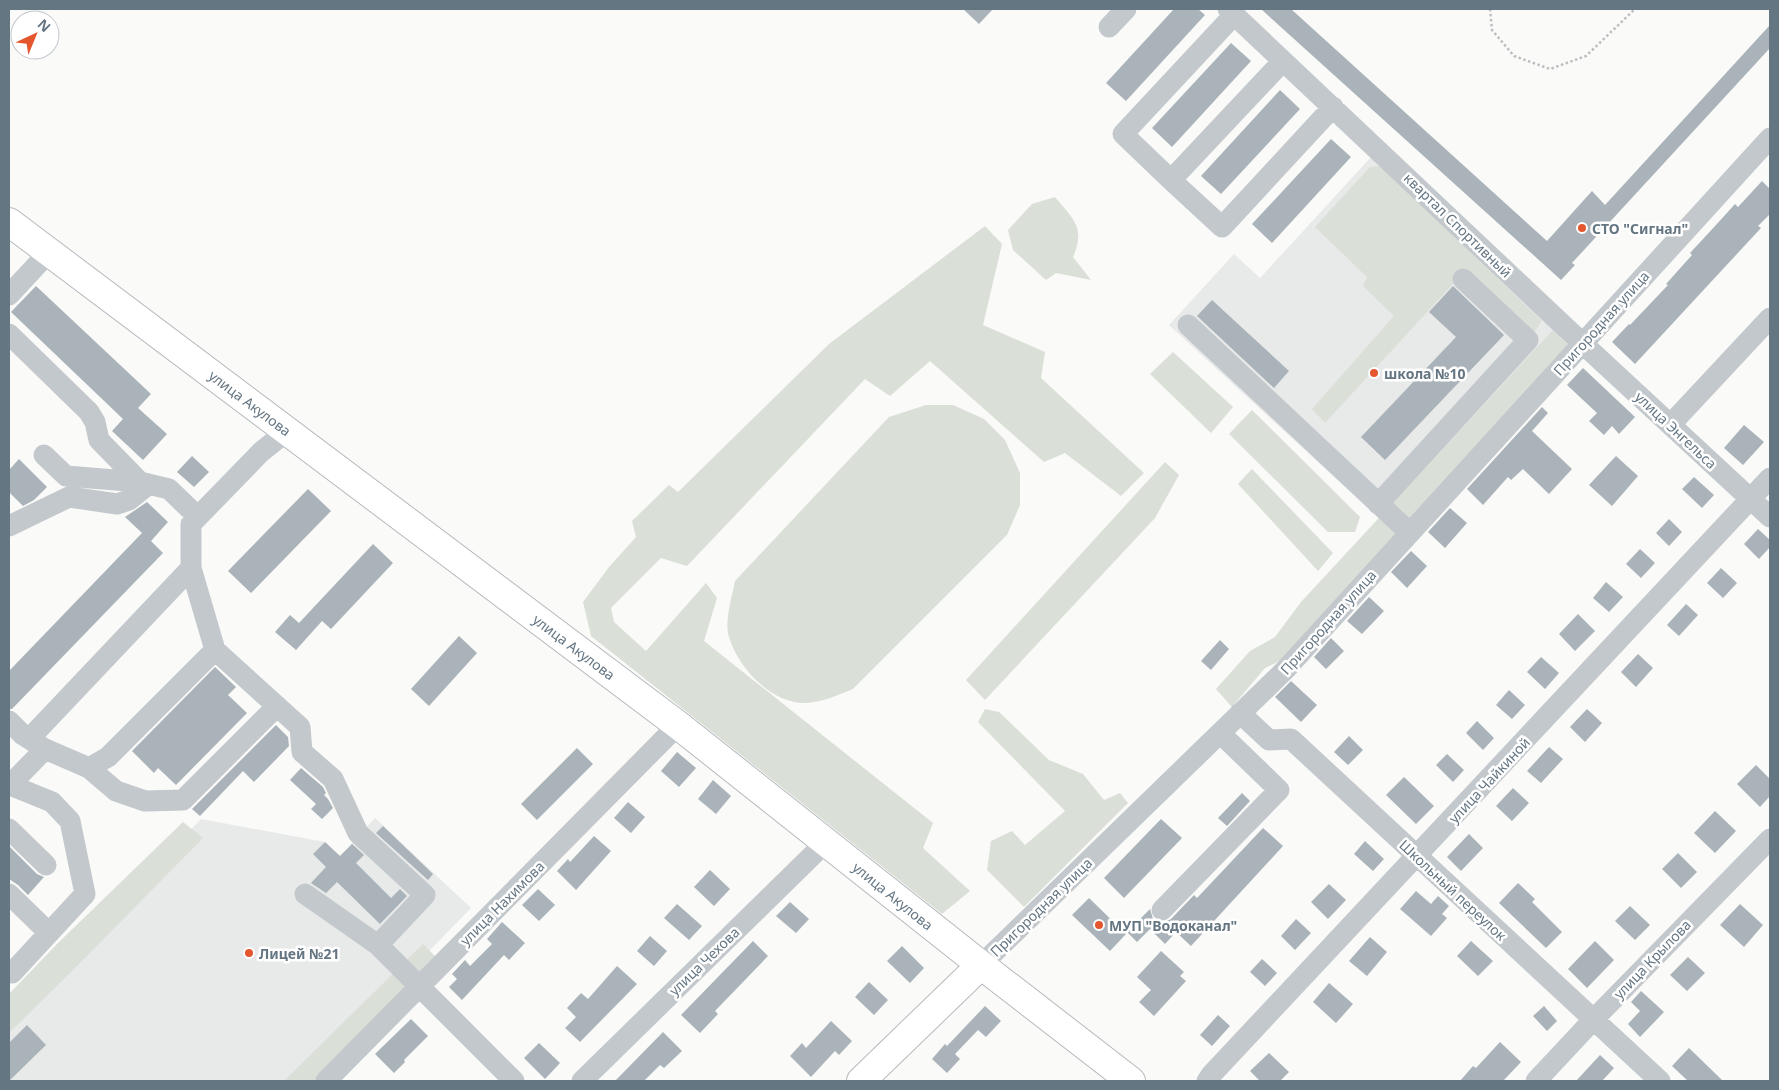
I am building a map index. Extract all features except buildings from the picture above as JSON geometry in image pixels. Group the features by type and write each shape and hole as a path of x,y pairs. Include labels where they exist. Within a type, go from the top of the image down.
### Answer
{"main road":[{"name":"улица Акулова","path":"9,222 678,725 1131,1081"},
{"name":"Пригородная улица","path":"861,1081 981,965"}],"street":[{"path":"1109,27 1126,9"},
{"name":"квартал Спортивный","path":"1333,107 1222,227 1124,134 1231,12 1333,107 1582,343"},
{"path":"1171,180 1283,61"},
{"name":"Пригородная улица","path":"981,965 1286,669 1770,138"},
{"path":"9,295 49,252"},
{"path":"1378,504 1528,340 1463,279"},
{"path":"1671,424 1770,318"},
{"path":"1188,325 1410,533"},
{"path":"9,334 89,412 95,422 99,440 145,483"},
{"name":"улица Энгельса","path":"1582,343 1770,518"},
{"path":"287,431 261,452 191,524 192,568 215,650 300,727 302,752 333,780 358,833 425,895 378,945"},
{"path":"44,455 66,476 145,483 169,489 198,517"},
{"name":"улица Чайкиной","path":"1208,1081 1218,1068 1770,478"},
{"path":"9,526 69,497 117,504 128,500 145,483"},
{"path":"10,973 86,894 70,821 52,802 9,786 37,744 192,568"},
{"path":"89,768 108,757 215,650"},
{"path":"9,721 23,735 37,744 89,768 116,791 145,801 183,800 277,706"},
{"name":"Школьный переулок","path":"1240,713 1268,740 1291,739 1660,1081"},
{"name":"улица Нахимова","path":"326,1081 678,725"},
{"path":"1162,910 1279,790 1220,733"},
{"path":"9,829 46,866"},
{"name":"улица Крылова","path":"1536,1081 1770,839"},
{"name":"улица Чехова","path":"582,1081 826,842"},
{"path":"9,894 49,933"},
{"path":"305,894 378,945 514,1081"}],"path":[{"path":"1490,9 1492,30 1514,56 1550,69 1586,56 1635,9"}],"shaded area":[{"name":"школа №10","path":"1372,156 1564,332 1386,525 1169,325 1234,254 1260,278"},
{"path":"1381,166 1542,321 1530,338 1463,273 1325,423 1312,409 1394,316 1363,286 1367,277 1315,227 1370,167"},
{"path":"1055,197 1076,224 1078,238 1073,257 1091,280 1056,273 1046,280 1013,250 1008,230 1032,204"},
{"path":"985,226 1002,244 983,325 1045,352 1041,378 1144,473 1121,496 1065,453 1044,462 930,361 890,396 865,379 687,566 661,558 611,608 614,622 646,651 706,583 717,598 704,641 933,823 923,848 970,891 942,914 591,636 583,602 609,567 636,537 632,521 669,485 678,492 829,344"},
{"path":"1553,330 1572,349 1284,659 1265,668 1232,707 1216,689 1250,651 1275,637 1301,602"},
{"path":"1173,352 1233,407 1211,433 1150,374"},
{"path":"926,405 953,405 984,419 1005,440 1020,473 1020,505 1007,535 853,689 830,698 806,703 793,702 769,691 748,672 733,649 729,637 727,624 735,581 889,417"},
{"path":"1252,410 1360,517 1355,532 1328,532 1229,434"},
{"path":"1165,462 1179,475 1155,518 985,700 966,680"},
{"path":"1252,469 1333,553 1318,571 1238,484"},
{"path":"985,709 999,712 1049,760 1083,774 1104,800 1120,793 1128,803 1024,907 987,870 991,841 1012,831 1025,845 1065,811 978,722"},
{"name":"Лицей №21","path":"375,818 471,908 303,1081 9,1081 9,1017 201,819 325,842 340,856"},
{"path":"183,822 203,838 9,1033 9,994 57,944"},
{"path":"423,944 437,958 318,1081 284,1081"}],"place":[{"name":"СТО \"Сигнал\"","path":"1582,228"},
{"name":"школа №10","path":"1374,373"},
{"name":"МУП \"Водоканал\"","path":"1099,925"},
{"name":"Лицей №21","path":"249,953"}]}
